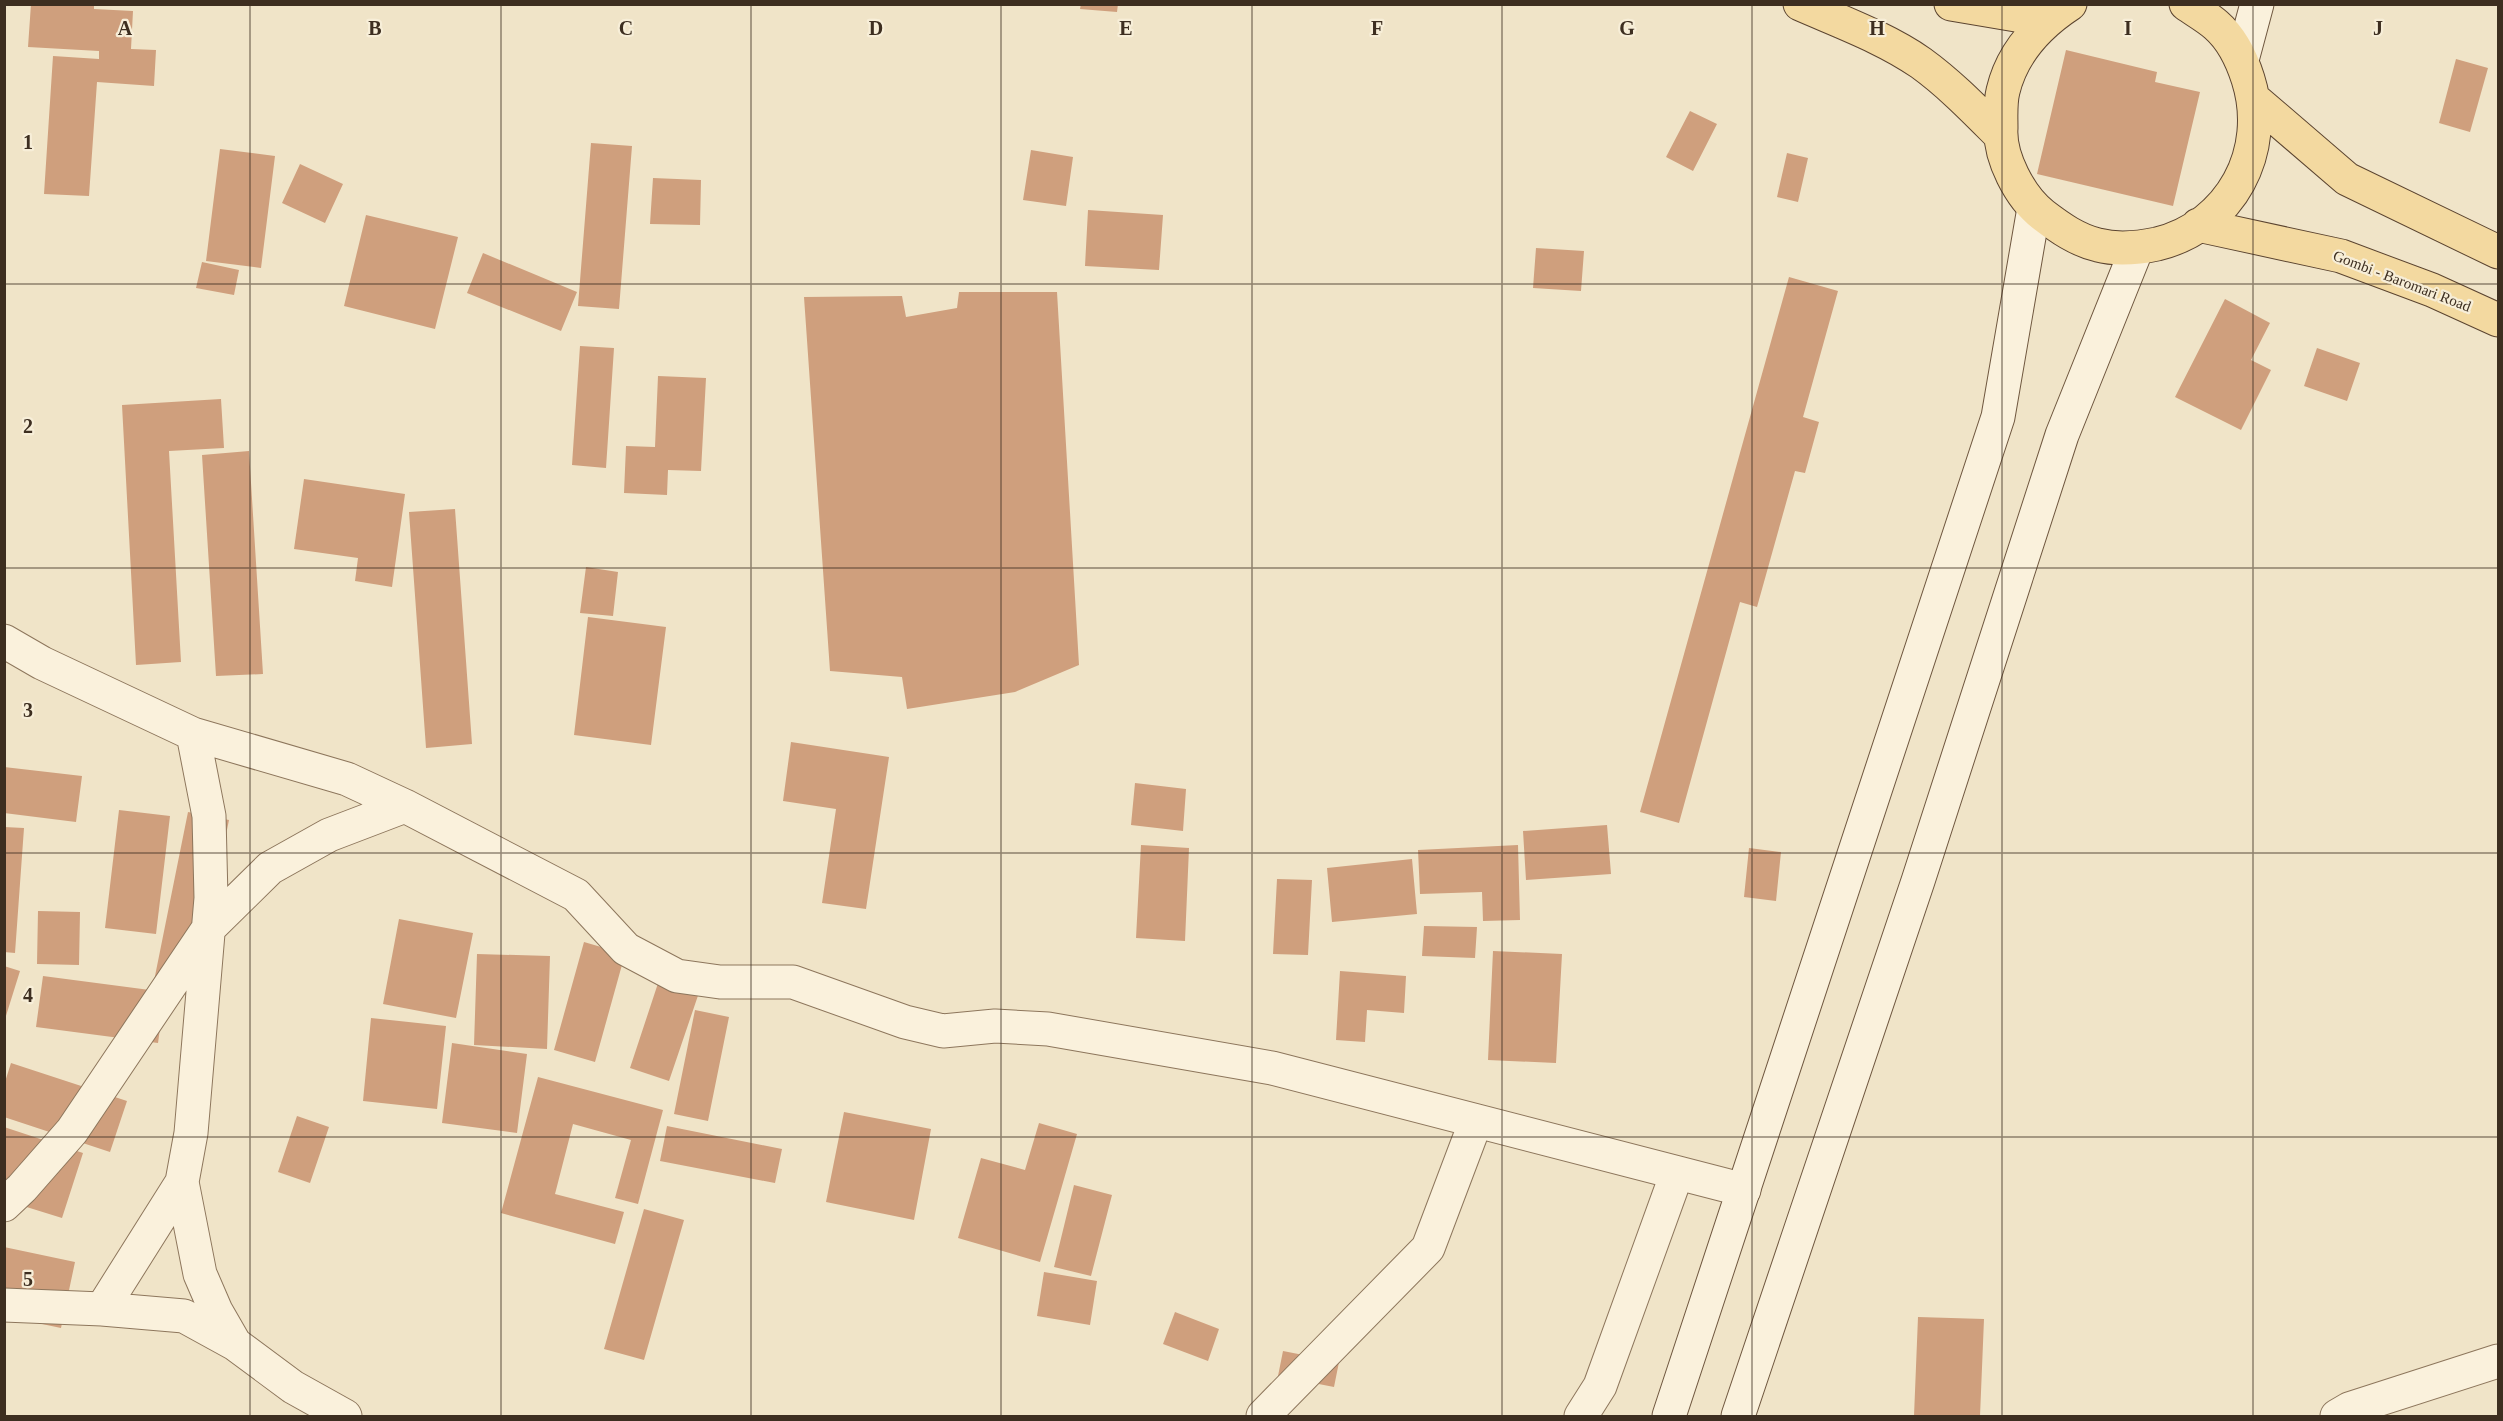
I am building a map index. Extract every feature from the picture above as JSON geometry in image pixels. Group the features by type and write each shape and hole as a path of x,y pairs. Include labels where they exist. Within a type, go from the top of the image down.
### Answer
{"main road":[{"path":"1800,4 1868,34 1920,62 1943,80 2000,135"},
{"path":"1952,4 2058,12"},
{"path":"2058,12 2018,53 2002,92 2000,135 2011,174 2034,208 2064,231 2099,246 2137,248 2178,238 2213,216 2240,183 2254,143 2255,100 2242,60 2217,26 2186,4"},
{"path":"2255,100 2347,178 2499,252"},
{"name":"Gombi - Baromari Road","path":"2198,225 2341,256 2432,290 2499,320"}],"street":[{"path":"2242,60 2257,4"},
{"path":"1669,1416 1998,417 2034,208"},
{"path":"1738,1416 1918,882 2062,435 2137,248"},
{"path":"4,641 42,663 193,734 347,779 405,806 576,895 626,949 677,976 720,982 793,982 905,1022 943,1031 995,1026 1048,1029 1272,1068 1743,1190"},
{"path":"193,734 210,816 211,898 191,1133 182,1182 200,1274 216,1311 235,1344"},
{"path":"4,1205 72,1131 208,929 270,867 329,835 405,806"},
{"path":"1263,1416 1428,1248 1476,1121"},
{"path":"1581,1416 1600,1386 1636,1292 1677,1173"},
{"path":"102,1309 182,1182"},
{"path":"4,1305 102,1309 184,1316 235,1344 293,1388 345,1416"},
{"path":"2337,1416 2349,1409 2499,1361"}],"building":[{"path":"31,4 94,4 94,9 133,11 131,49 156,50 154,86 97,82 89,196 44,194 53,56 99,59 99,51 28,47"},
{"path":"1081,4 1118,4 1117,12 1080,9"},
{"path":"2066,50 2157,72 2155,82 2200,92 2173,206 2037,174"},
{"path":"2456,59 2488,68 2470,132 2439,123"},
{"path":"1690,111 1717,124 1693,171 1666,157"},
{"path":"591,143 632,146 619,309 578,306"},
{"path":"220,149 275,156 261,268 206,261"},
{"path":"1031,150 1073,157 1066,206 1023,200"},
{"path":"1787,153 1808,158 1798,202 1777,197"},
{"path":"300,164 343,184 325,223 282,203"},
{"path":"653,178 701,180 700,225 650,224"},
{"path":"1088,210 1163,215 1159,270 1085,266"},
{"path":"366,215 458,237 435,329 344,306"},
{"path":"1536,248 1584,251 1581,291 1533,288"},
{"path":"483,253 577,292 561,331 467,293"},
{"path":"202,262 239,270 234,295 196,288"},
{"path":"1789,277 1838,291 1803,417 1819,422 1805,473 1795,471 1757,607 1740,602 1679,823 1640,812"},
{"path":"959,292 1057,292 1079,665 1015,692 907,709 902,677 830,671 804,297 902,296 906,317 957,308"},
{"path":"2225,299 2270,323 2251,360 2271,370 2241,430 2175,397"},
{"path":"580,346 614,348 606,468 572,465"},
{"path":"2317,348 2360,363 2347,401 2304,386"},
{"path":"658,376 706,378 701,471 668,470 667,495 624,493 626,446 655,447"},
{"path":"221,399 224,448 169,451 181,662 136,665 122,405"},
{"path":"249,451 263,674 216,676 202,455"},
{"path":"304,479 405,494 392,587 355,581 358,558 294,549"},
{"path":"455,509 472,744 426,748 409,512"},
{"path":"586,567 618,572 613,616 580,613"},
{"path":"588,617 666,627 651,745 574,735"},
{"path":"791,742 889,757 866,909 822,903 836,809 783,801"},
{"path":"4,767 82,776 76,822 4,813"},
{"path":"1135,783 1186,789 1183,831 1131,825"},
{"path":"119,810 170,816 156,934 105,928"},
{"path":"188,812 229,820 194,989 154,981"},
{"path":"1607,825 1611,874 1526,880 1523,831"},
{"path":"4,827 24,828 15,953 4,952"},
{"path":"1141,845 1189,848 1185,941 1136,938"},
{"path":"1518,845 1520,920 1483,921 1482,892 1420,894 1418,850"},
{"path":"1749,848 1781,852 1776,901 1744,897"},
{"path":"1412,859 1417,914 1332,922 1327,868"},
{"path":"1277,879 1312,880 1308,955 1273,954"},
{"path":"38,911 80,912 79,965 37,964"},
{"path":"399,919 473,933 456,1018 383,1004"},
{"path":"1424,926 1477,927 1475,958 1422,956"},
{"path":"584,942 625,954 595,1062 554,1050"},
{"path":"1493,951 1562,954 1556,1063 1488,1060"},
{"path":"477,954 550,956 547,1049 474,1045"},
{"path":"667,956 707,969 669,1081 630,1068"},
{"path":"4,966 20,971 5,1019 4,1019"},
{"path":"1340,971 1406,976 1404,1013 1367,1010 1365,1042 1336,1040"},
{"path":"43,976 165,992 158,1043 36,1027"},
{"path":"695,1010 729,1017 708,1121 674,1114"},
{"path":"371,1018 446,1026 437,1109 363,1101"},
{"path":"452,1043 527,1054 517,1133 442,1123"},
{"path":"11,1063 127,1101 110,1152 4,1117 4,1085"},
{"path":"538,1077 663,1110 638,1204 615,1198 631,1140 573,1124 555,1194 624,1212 615,1244 501,1213"},
{"path":"844,1112 931,1129 914,1220 826,1202"},
{"path":"297,1116 329,1127 310,1183 278,1172"},
{"path":"1039,1123 1077,1134 1040,1262 958,1238 981,1158 1025,1170"},
{"path":"667,1126 782,1149 775,1183 660,1161"},
{"path":"4,1127 83,1153 62,1218 4,1200"},
{"path":"1074,1185 1112,1195 1091,1276 1054,1267"},
{"path":"644,1209 684,1220 644,1360 604,1349"},
{"path":"4,1247 75,1262 61,1328 4,1316"},
{"path":"1044,1272 1097,1281 1090,1325 1037,1316"},
{"path":"1175,1312 1219,1329 1208,1361 1163,1344"},
{"path":"1918,1317 1984,1319 1980,1416 1914,1416"},
{"path":"1283,1351 1339,1362 1334,1387 1278,1376"}]}
